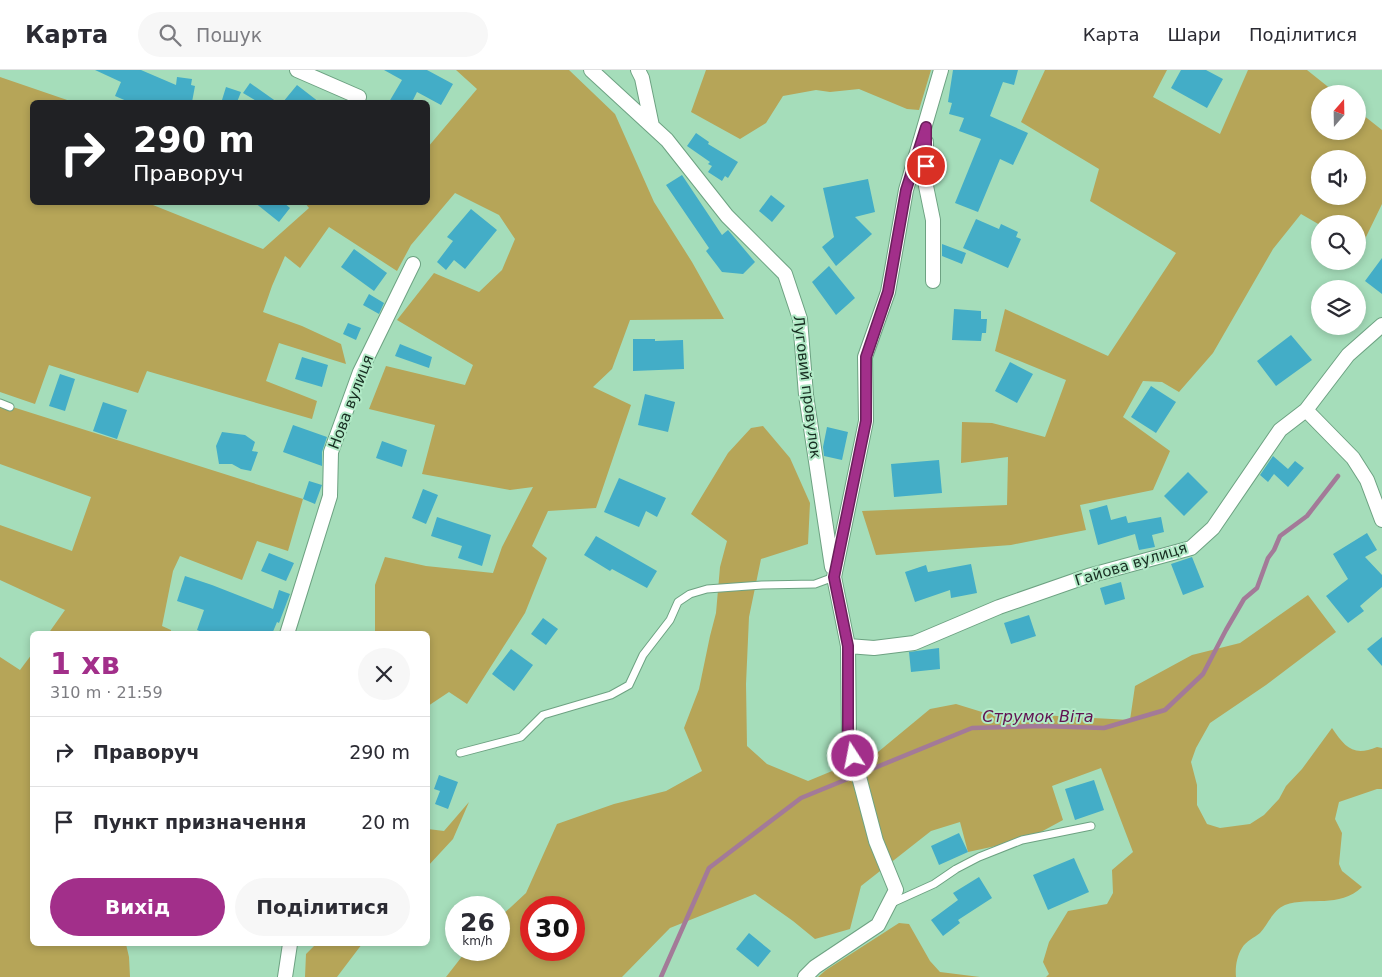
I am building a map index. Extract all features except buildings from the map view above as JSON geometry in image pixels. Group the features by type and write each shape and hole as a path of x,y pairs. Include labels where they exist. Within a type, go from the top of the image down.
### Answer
{"street":[{"path":"297,70 359,97"},
{"name":"Луговий провулок","path":"591,70 667,140 727,216 785,274 800,319 806,396 834,577 848,646 848,738 876,841 896,890 889,904"},
{"path":"638,70 642,78 652,126"},
{"path":"834,577 866,421 866,357 888,292 906,190 942,70"},
{"path":"926,127 926,186 933,220 934,281"},
{"name":"Нова вулиця","path":"288,631 330,496 331,452 360,372 412,264"},
{"name":"Гайова вулиця","path":"848,646 874,648 914,643 999,607 1088,576 1191,548 1213,528 1280,430 1306,410 1348,355 1382,325"},
{"path":"1306,410 1354,458 1367,480 1382,520"},
{"path":"805,977 815,967 878,925 889,904"},
{"path":"285,977 290,946"}],"lane":[{"path":"0,404 10,406"},
{"path":"460,753 521,736 543,715 611,695 629,685 644,655 670,620 678,602 690,594 707,589 815,584 834,577"},
{"path":"889,904 934,884 956,869 979,857 1022,840 1091,826"}],"shaded area":[{"path":"456,70 569,70 615,114 654,202 692,262 724,319 630,320 612,369 593,387 631,405 596,508 548,511 532,546 547,558 525,613 467,704 449,692 430,705 430,631 375,631 375,585 385,557 426,566 493,573 502,547 533,487 510,490 422,474 435,425 369,409 386,366 465,385 473,365 397,320 434,273 479,292 502,270 515,239 499,215 455,193 411,245 397,271 329,227 300,268 285,256 263,312 302,326 341,344 346,364 279,343 266,381 317,401 312,419 147,371 138,393 49,365 35,404 0,392 0,77 67,100 30,100 30,205 153,205 263,249 309,208 307,205 430,205 430,145 477,89"},
{"path":"706,70 931,70 919,110 907,109 859,89 830,92 816,90 783,96 766,123 740,139 691,112"},
{"path":"1045,70 1167,70 1153,97 1220,134 1248,70 1307,70 1326,85 1311,85 1311,140 1366,140 1366,117 1382,130 1382,204 1366,237 1366,215 1311,215 1311,220 1301,214 1273,249 1213,353 1179,392 1162,382 1143,381 1123,417 1170,451 1153,490 1080,505 1086,530 1011,545 876,555 862,511 1007,505 1008,457 961,463 962,422 992,423 1045,437 1066,380 995,351 1005,309 1108,356 1176,253 1090,201 1099,169 1021,122"},
{"path":"0,403 303,499 288,551 257,541 242,580 180,556 173,571 162,626 171,631 50,631 65,610 0,580 0,525 72,551 91,497 0,464"},
{"path":"763,426 790,458 810,503 808,544 761,559 749,617 746,684 747,746 767,764 808,781 878,752 930,709 956,704 982,712 1130,720 1135,686 1192,655 1240,643 1308,595 1336,632 1266,685 1210,723 1196,748 1191,762 1197,785 1197,805 1207,824 1220,828 1250,824 1264,815 1279,799 1286,786 1302,769 1332,728 1350,748 1362,751 1377,747 1382,748 1382,789 1339,802 1335,819 1342,833 1339,864 1342,871 1362,887 1344,898 1304,901 1281,907 1260,933 1248,941 1242,948 1237,962 1236,977 1046,977 1049,974 1043,962 1049,942 1068,911 1107,904 1113,893 1112,870 1133,852 1101,768 1052,786 1063,820 1028,839 968,852 960,822 931,831 861,886 850,929 815,939 755,894 670,928 622,977 446,977 458,961 510,961 510,908 520,899 520,961 585,961 585,896 523,896 526,893 557,824 614,804 666,791 702,771 684,728 699,689 716,613 720,567 727,541 691,514 728,453 751,428"},
{"path":"0,657 20,670 30,657 30,946 126,946 130,977 0,977"},
{"path":"469,802 453,839 430,864 430,829 444,831"},
{"path":"899,923 909,924 930,961 940,972 980,977 818,977 826,970"},
{"path":"314,946 360,946 337,977 305,977 306,954"}],"waterway":[{"name":"Струмок Віта","path":"661,977 709,868 801,798 972,728 1040,726 1104,728 1165,710 1203,674 1244,599 1257,588 1268,558 1280,536 1307,516 1338,476"}],"route":[{"path":"853,756 848,738 848,646 834,577 866,421 866,357 888,292 906,190 926,127 926,166"}]}
